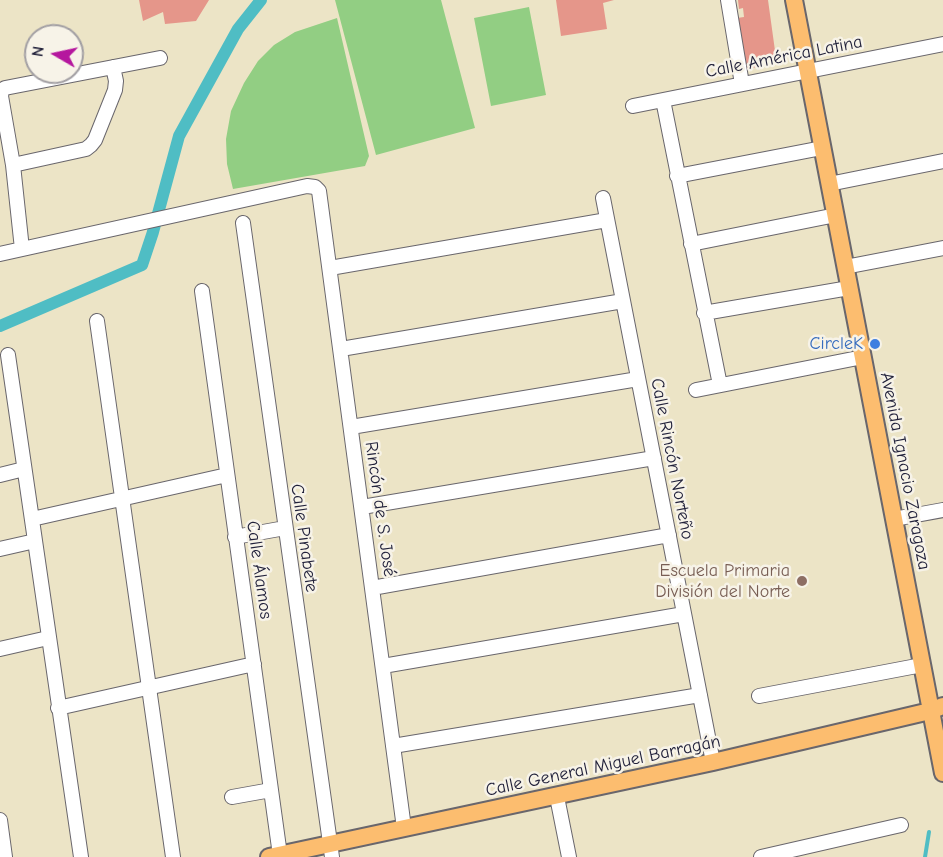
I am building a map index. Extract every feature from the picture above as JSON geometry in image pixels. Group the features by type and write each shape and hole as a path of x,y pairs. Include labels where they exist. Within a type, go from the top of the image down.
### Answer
{"main road":[{"name":"Avenida Ignacio Zaragoza","path":"794,0 922,665 937,708 943,773"},
{"name":"Calle General Miguel Barragán","path":"275,856 331,850 404,828 713,762 937,708"}],"street":[{"path":"728,0 742,84"},
{"name":"Calle América Latina","path":"633,106 943,44"},
{"path":"0,254 22,249 13,165 1,96 3,90 160,58"},
{"path":"13,165 86,149 91,145 115,90 114,67"},
{"path":"663,100 720,385"},
{"path":"677,176 822,148"},
{"path":"829,184 943,160"},
{"name":"Rincón de S. José","path":"22,249 307,186 315,187 320,195 404,828"},
{"name":"Calle Rincón Norteño","path":"603,198 713,762"},
{"path":"690,244 836,214"},
{"path":"330,268 607,220"},
{"name":"Calle Pinabete","path":"243,223 331,850"},
{"path":"845,267 943,248"},
{"path":"704,313 849,288"},
{"name":"Calle Álamos","path":"202,291 271,790 275,856"},
{"path":"341,349 623,301"},
{"path":"97,321 174,857"},
{"path":"8,355 81,857"},
{"path":"696,390 863,357"},
{"path":"351,427 638,379"},
{"path":"0,404 14,400"},
{"path":"362,507 654,458"},
{"path":"0,475 24,469"},
{"path":"32,519 227,475"},
{"path":"894,519 943,510"},
{"path":"235,537 285,528"},
{"path":"372,588 669,534"},
{"path":"0,549 35,541"},
{"path":"383,666 684,614"},
{"path":"0,649 48,638"},
{"path":"58,708 254,664"},
{"path":"759,696 922,665"},
{"path":"393,746 700,694"},
{"path":"232,797 271,790"},
{"path":"557,797 569,857"},
{"path":"0,820 5,857"},
{"path":"761,857 901,825"}],"green space":[{"path":"335,0 441,0 475,128 376,155"},
{"path":"529,7 546,95 491,106 474,18"},
{"path":"337,18 369,156 365,166 233,189 227,164 226,139 231,111 244,83 258,61 274,45 295,32"}],"building":[{"path":"139,0 209,0 196,21 165,24 163,12 143,21"},
{"path":"556,0 614,0 603,3 607,29 561,36"},
{"path":"738,0 768,0 776,58 769,59 770,65 745,69 737,18 744,17 743,8 739,9"}],"waterway":[{"path":"0,326 142,265 179,136 238,29 261,0"},
{"path":"925,857 929,832"}],"place":[{"name":"CircleK","path":"875,344"},
{"name":"Escuela Primaria División del Norte","path":"802,581"}]}
